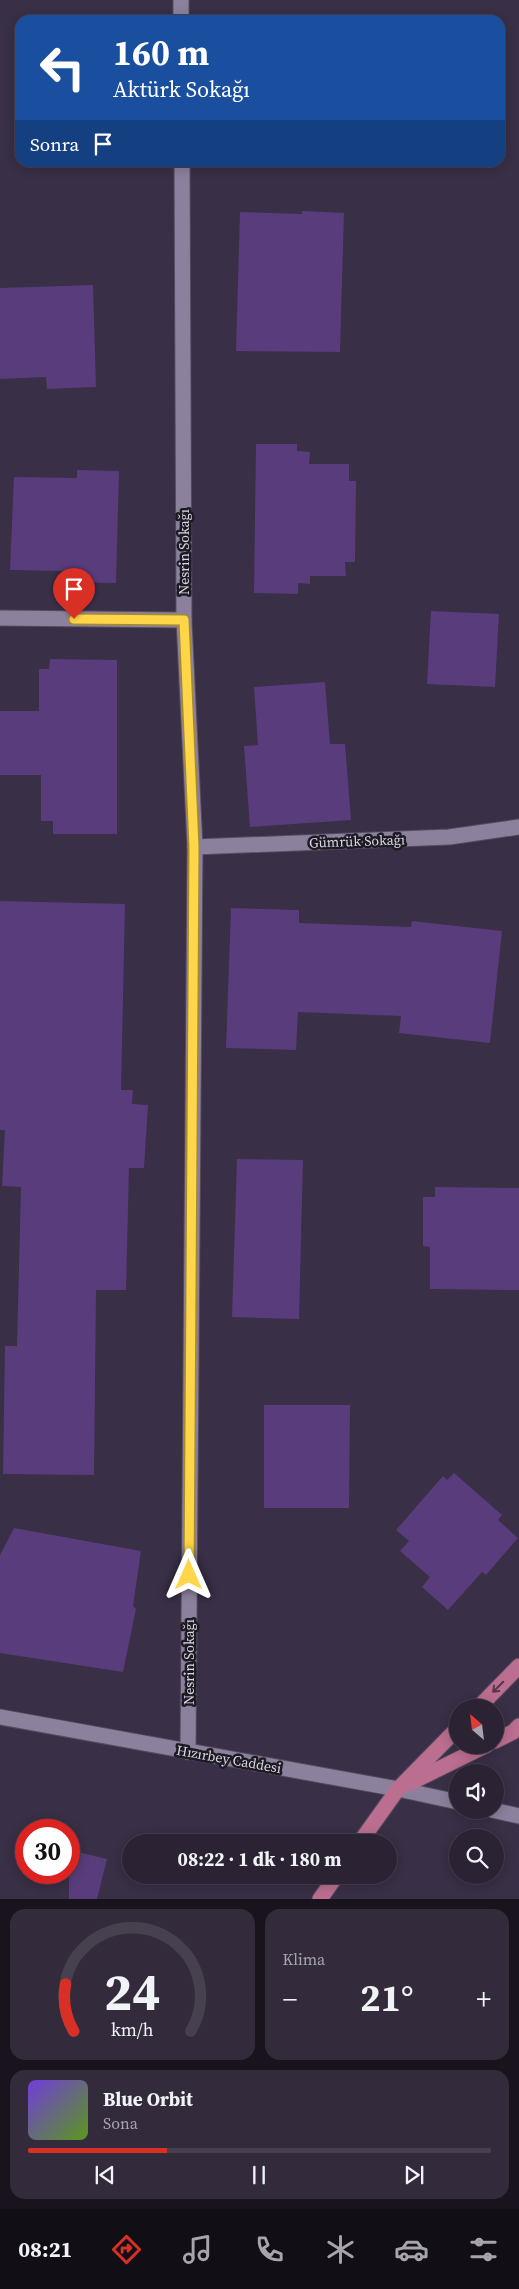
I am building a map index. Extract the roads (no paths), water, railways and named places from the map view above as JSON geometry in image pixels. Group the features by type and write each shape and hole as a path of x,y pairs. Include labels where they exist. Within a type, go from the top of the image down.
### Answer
{"main road":[{"path":"487,1699 519,1666"},
{"path":"504,1736 519,1726"},
{"path":"366,1834 398,1789 449,1737"},
{"path":"398,1789 469,1754"},
{"path":"320,1899 331,1884"}],"street":[{"path":"181,0 181,15"},
{"name":"Nesrin Sokağı","path":"182,167 184,620 194,847 188,1752"},
{"path":"0,618 184,620"},
{"name":"Gümrük Sokağı","path":"194,847 449,837 519,827"},
{"name":"Hızırbey Caddesi","path":"0,1717 398,1789 449,1800"},
{"path":"504,1813 519,1816"}]}
